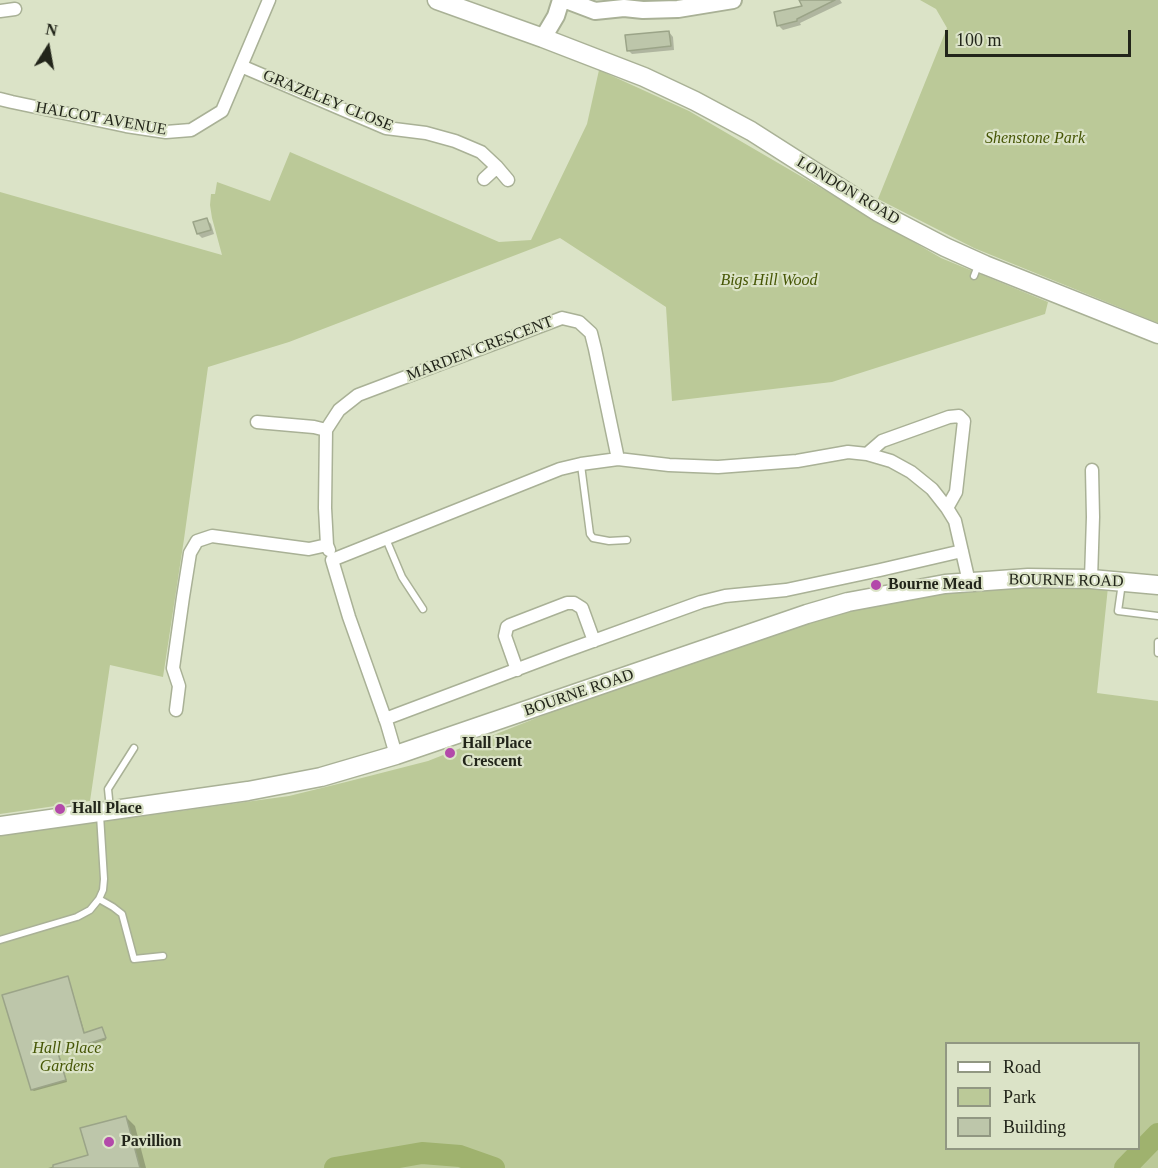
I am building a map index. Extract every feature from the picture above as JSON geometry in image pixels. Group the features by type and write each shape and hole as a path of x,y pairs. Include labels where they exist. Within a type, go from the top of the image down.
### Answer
{"main road":[{"name":"LONDON ROAD","path":"437,0 644,77 751,131 878,212 945,247 977,269 1158,334"},
{"name":"BOURNE ROAD","path":"0,826 248,791 321,777 396,755 848,602 945,584 1028,578 1091,579 1158,585"}],"street":[{"name":"HALCOT AVENUE","path":"0,99 126,126 166,132 191,130 222,111 269,0"},
{"path":"543,38 556,16 561,0"},
{"path":"566,0 595,10 624,8"},
{"path":"586,0 643,10 678,9 733,0"},
{"path":"0,11 15,9"},
{"name":"GRAZELEY CLOSE","path":"241,66 386,128 426,133 455,141 481,152 508,180"},
{"path":"484,179 497,167"},
{"name":"MARDEN CRESCENT","path":"326,429 339,410 358,395 562,318 579,321 591,333 618,459"},
{"path":"867,454 882,441 949,417 959,416 964,421 956,492 947,508"},
{"path":"257,422 326,429 327,545 396,755"},
{"path":"332,560 580,464 618,459 669,465 718,467 797,460 848,452 867,454 891,461 911,472 932,489 955,521 969,582"},
{"path":"1091,579 1092,470"},
{"path":"176,710 179,686 173,668 190,553 197,541 212,536 309,549 327,545"},
{"path":"385,719 701,602 725,596 786,590 962,551"},
{"path":"517,670 505,631 510,625 567,603 574,603 582,608 594,641"}],"lane":[{"path":"580,464 590,534 596,540 627,540"},
{"path":"386,539 402,577 423,609"},
{"path":"1122,581 1118,611 1158,616"},
{"path":"1158,642 1158,653"},
{"path":"0,940 77,917 90,910 99,899 104,879 105,811 108,789 134,748"},
{"path":"99,899 122,914 134,959 163,956"}],"green space":[{"name":"Shenstone Park","path":"920,0 1158,0 1158,323 974,248 878,199 947,28 936,9"},
{"name":"Bigs Hill Wood","path":"599,70 689,111 941,258 1048,302 1045,314 832,382 672,401 666,307 560,238 289,342 208,367 163,677 110,665 90,801 0,814 0,192 222,255 210,205 211,194 215,194 217,182 270,201 290,152 499,242 531,240 587,124"},
{"name":"Hall Place Gardens","path":"1008,587 1108,587 1097,693 1158,701 1158,1168 0,1168 0,834 289,796 428,761 587,698 830,616 897,600 961,591"}],"building":[{"path":"799,0 835,0 797,21 777,26 774,12 802,6"},
{"path":"669,31 671,46 627,51 625,35"},
{"path":"207,218 211,230 197,234 193,222"},
{"path":"68,976 84,1033 102,1027 106,1038 58,1053 66,1080 31,1090 2,995"},
{"name":"Pavillion","path":"126,1116 140,1168 53,1168 53,1165 88,1155 80,1128"}],"waterway":[{"path":"1125,1168 1158,1134"},
{"path":"335,1168 422,1153 460,1156 494,1168"}],"place":[{"name":"Bourne Mead","path":"876,585"},
{"name":"Hall Place Crescent","path":"450,753"},
{"name":"Hall Place","path":"60,809"},
{"name":"Pavillion","path":"109,1142"}]}
